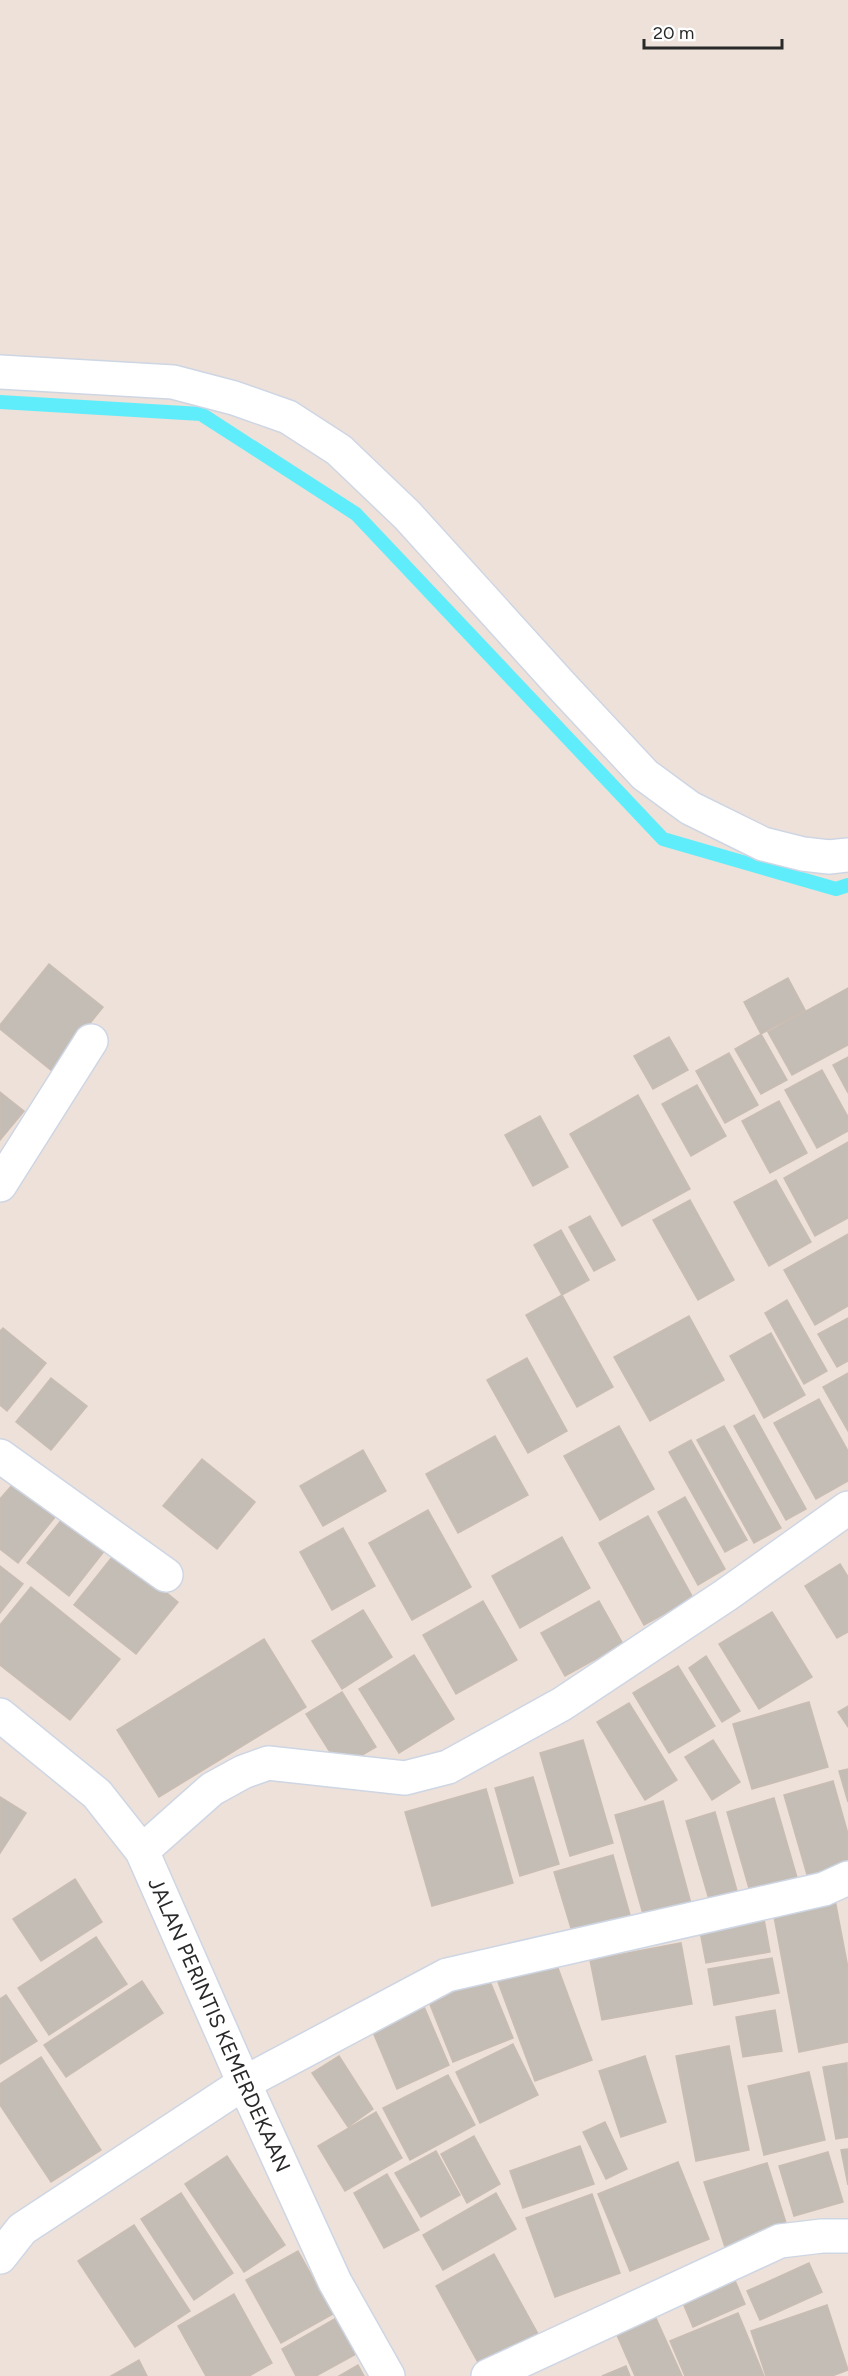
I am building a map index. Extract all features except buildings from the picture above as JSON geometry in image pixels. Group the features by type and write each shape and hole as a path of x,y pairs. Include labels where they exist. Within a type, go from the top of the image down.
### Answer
{"street":[{"path":"0,372 173,382 234,398 288,417 339,450 407,515 645,775 690,808 763,844 803,854 829,857 848,855"},
{"path":"0,1185 91,1041"},
{"path":"0,1456 166,1575"},
{"path":"142,1851 212,1789 243,1772 268,1763 405,1778 448,1767 562,1704 726,1595 848,1508"},
{"name":"JALAN PERINTIS KEMERDEKAAN","path":"0,1715 97,1794 142,1851 335,2282 388,2376"},
{"path":"0,2257 22,2229 244,2083 447,1975 824,1889 848,1878"},
{"path":"488,2376 780,2241 822,2236 848,2236"}],"waterway":[{"path":"0,402 201,414 356,514 663,839 836,889 848,885"}]}
